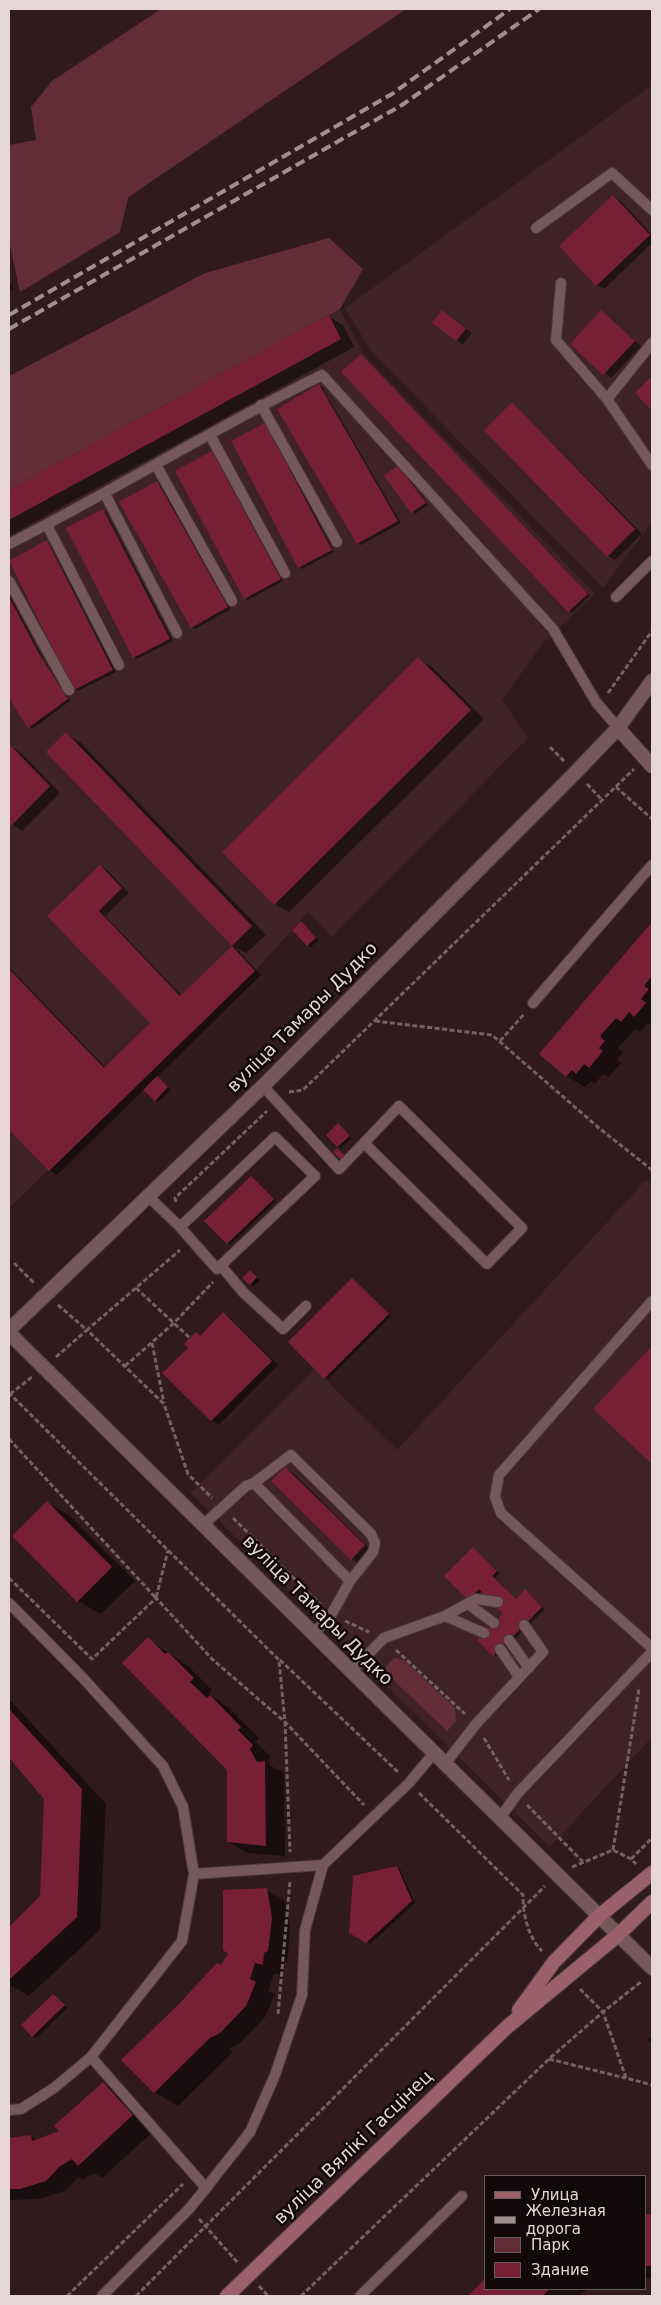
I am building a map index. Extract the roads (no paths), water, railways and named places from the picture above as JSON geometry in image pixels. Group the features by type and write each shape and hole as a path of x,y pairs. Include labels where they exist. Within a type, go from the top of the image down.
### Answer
{"main road":[{"name":"вуліца Вялікі Гасцінец","path":"506,2027 554,1962 599,1916 652,1873"},
{"name":"вуліца Вялікі Гасцінец","path":"234,2294 506,2027 618,1935 652,1902"}],"street":[{"name":"вуліца Тамары Дудко","path":"649,1973 618,1935 43,1368 9,1331 146,1196 263,1086 618,728 652,681"},
{"path":"618,728 648,763"}],"lane":[{"path":"536,228 612,173 652,210"},
{"path":"561,283 556,340 607,399 652,465"},
{"path":"607,399 652,343"},
{"path":"9,544 105,494 261,405 322,375 553,629 596,702 618,728"},
{"path":"261,405 337,542"},
{"path":"210,435 285,573"},
{"path":"156,465 232,600"},
{"path":"105,494 177,633"},
{"path":"47,525 119,665"},
{"path":"616,597 652,561"},
{"path":"9,581 70,690"},
{"path":"533,1003 652,864"},
{"path":"263,1086 339,1168 399,1106 522,1228 487,1264 364,1143"},
{"path":"182,1225 275,1137 315,1176 219,1268"},
{"path":"146,1196 182,1225 192,1240 219,1268 283,1329 306,1306"},
{"path":"500,1818 517,1794 652,1650 501,1513 495,1497 499,1475 652,1301"},
{"path":"203,1525 246,1486 254,1483 291,1456 371,1534 375,1543 373,1552 350,1581 330,1615 313,1634"},
{"path":"254,1483 350,1581"},
{"path":"351,1672 384,1638 446,1616 476,1599 498,1602"},
{"path":"9,1603 82,1677 163,1766 183,1806 194,1874 182,1940 91,2057 54,2088 21,2109 9,2110"},
{"path":"468,1604 494,1623"},
{"path":"446,1616 484,1633"},
{"path":"445,1764 476,1724 543,1652 524,1625"},
{"path":"509,1640 529,1668"},
{"path":"500,1649 519,1677"},
{"path":"102,2296 189,2209 250,2132 275,2075 302,1994 305,1930 323,1865 409,1783 434,1753"},
{"path":"194,1874 323,1865"},
{"path":"91,2057 206,2188"},
{"path":"360,2296 462,2196"}],"railway":[{"path":"9,315 392,94 510,9"},
{"path":"9,329 402,105 539,9"}]}
